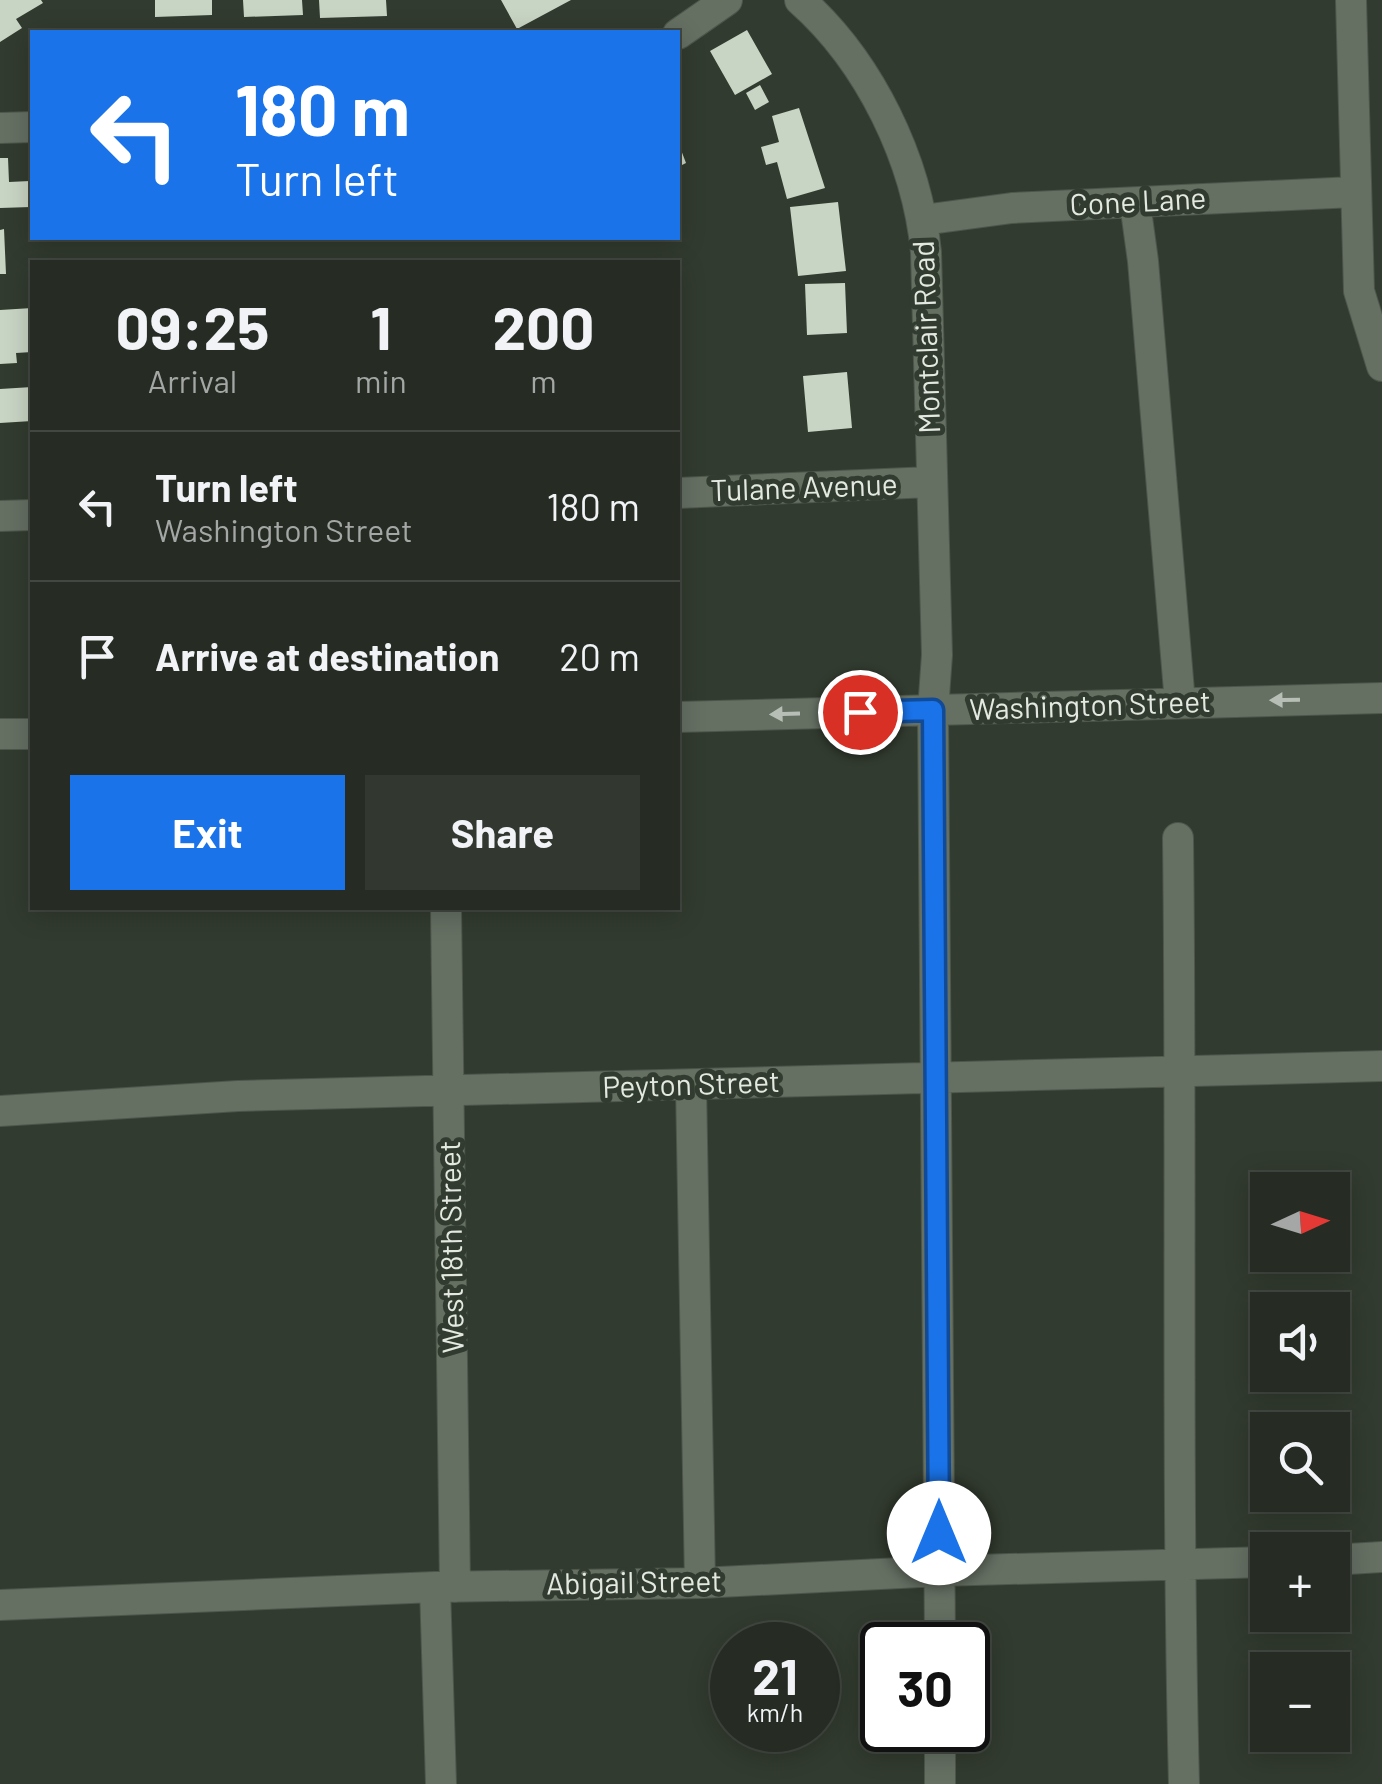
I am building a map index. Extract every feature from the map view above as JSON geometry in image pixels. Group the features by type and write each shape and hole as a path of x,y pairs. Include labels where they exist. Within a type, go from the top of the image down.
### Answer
{"street":[{"path":"680,33 727,0"},
{"name":"Montclair Road","path":"800,0 841,46 884,112 923,220 937,655 933,710 940,1622"},
{"path":"1382,14 1351,8 1359,291 1382,366"},
{"path":"0,128 30,127"},
{"name":"Cone Lane","path":"923,220 1012,208 1354,192"},
{"path":"1135,203 1180,703"},
{"name":"Tulane Avenue","path":"680,493 931,482"},
{"path":"0,516 30,515"},
{"name":"Washington Street","path":"680,716 1382,698"},
{"path":"0,734 30,734"},
{"path":"1178,838 1178,1422 1184,1784"},
{"name":"West 18th Street","path":"441,1784 450,1091 446,910"},
{"name":"Peyton Street","path":"0,1111 238,1096 1382,1066"},
{"path":"690,1085 700,1583"},
{"path":"1350,1559 1382,1558"},
{"name":"Abigail Street","path":"0,1605 445,1587 700,1583 940,1570 1250,1563"},
{"path":"940,1752 940,1784"}],"building":[{"path":"0,0 43,3 16,19 22,28 0,42"},
{"path":"155,0 212,0 212,15 155,17"},
{"path":"243,0 302,0 303,15 244,17"},
{"path":"319,0 386,0 387,16 320,18"},
{"path":"501,0 571,0 517,29"},
{"path":"747,30 772,74 735,95 710,51"},
{"path":"760,85 769,102 755,110 746,93"},
{"path":"799,108 825,188 787,199 777,162 766,165 761,147 779,142 772,116"},
{"path":"0,158 8,158 9,182 30,181 30,207 0,208"},
{"path":"838,202 846,271 798,276 790,207"},
{"path":"4,229 6,274 0,274 0,230"},
{"path":"845,283 847,333 807,335 805,284"},
{"path":"30,308 30,352 16,353 17,363 0,364 0,310"},
{"path":"847,372 852,428 808,432 803,376"},
{"path":"30,387 30,421 0,423 0,389"}],"route":[{"path":"860,712 933,710 939,1533"}]}
